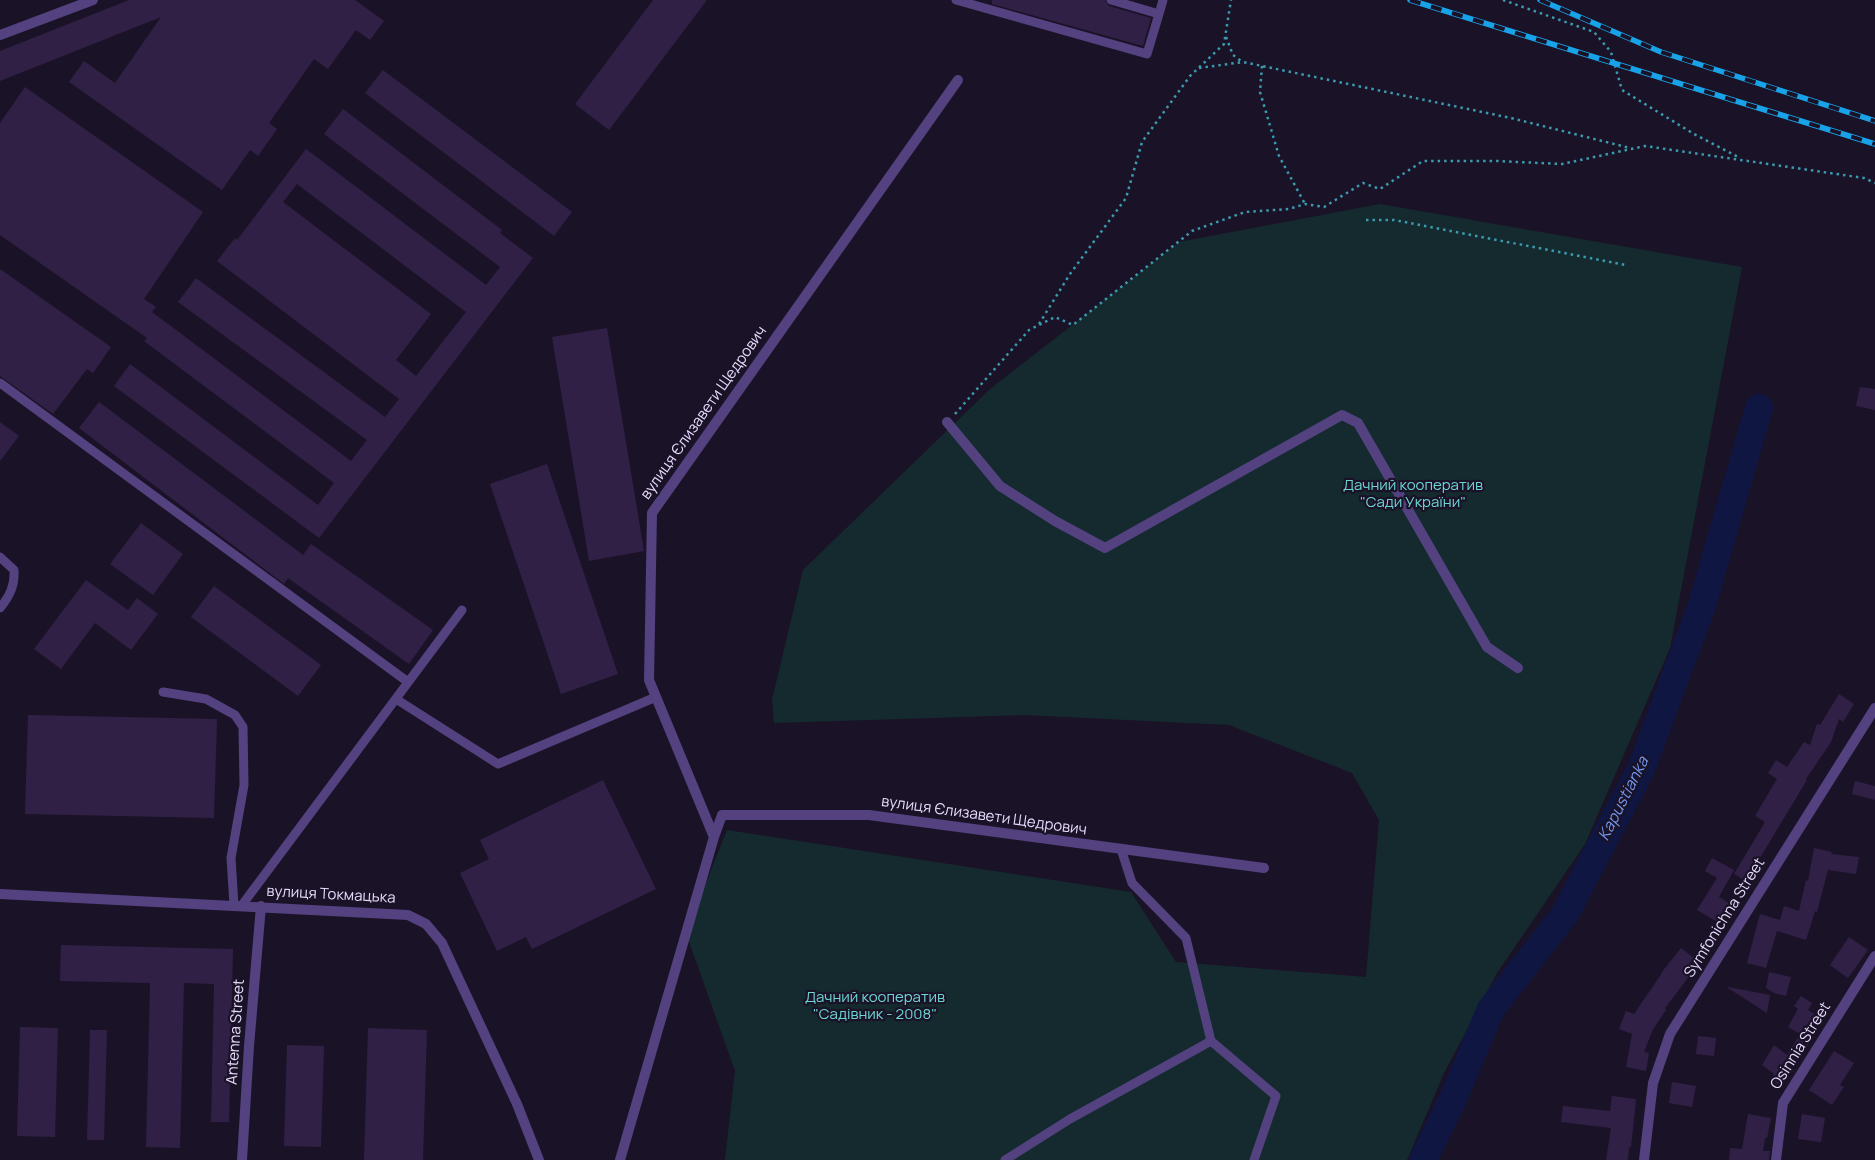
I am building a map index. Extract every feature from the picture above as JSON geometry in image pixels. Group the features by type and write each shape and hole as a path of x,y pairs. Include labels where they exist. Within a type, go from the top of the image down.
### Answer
{"street":[{"path":"0,35 93,0"},
{"name":"вулиця Єлизавети Щедрович","path":"714,837 649,680 652,513 958,80"},
{"path":"947,422 1000,486 1055,521 1104,548 1342,414 1358,423 1487,647 1518,668"},
{"name":"Symfonichna Street","path":"1644,1160 1653,1083 1670,1034 1875,708"},
{"name":"вулиця Єлизавети Щедрович","path":"620,1160 722,815 869,816 1264,868"},
{"name":"вулиця Токмацька","path":"0,894 408,915 426,924 442,943 517,1104 539,1160"},
{"name":"Antenna Street","path":"242,1160 249,1046 261,906"},
{"name":"Osinnia Street","path":"1776,1160 1783,1103 1875,956"}],"lane":[{"path":"956,0 1147,54 1163,0"},
{"path":"1111,0 1159,14"},
{"path":"0,383 408,682"},
{"path":"0,557 14,570 15,582 8,599 0,608"},
{"path":"238,905 462,610"},
{"path":"163,692 206,699 235,715 243,727 244,785 231,858 238,905"},
{"path":"396,699 498,764 656,697"},
{"path":"1121,849 1132,883 1186,938 1211,1040 1276,1096 1254,1160"},
{"path":"1004,1160 1070,1119 1211,1040"}],"path":[{"path":"1038,325 1070,274 1126,198 1142,142 1190,76 1224,44 1231,0"},
{"path":"1503,0 1594,32 1611,52 1622,90 1694,134 1742,159"},
{"path":"1226,36 1233,55 1243,62"},
{"path":"1199,68 1243,62 1511,118 1632,148"},
{"path":"1262,66 1260,92 1279,156 1305,204"},
{"path":"947,422 1029,330 1055,317 1073,325 1192,231 1245,212 1289,209 1305,204 1324,207 1362,183 1380,189 1423,161 1496,161 1562,164 1645,146 1864,178 1875,183"},
{"path":"1366,220 1394,220 1626,265"}],"green space":[{"name":"Дачний кооператив \"Сади України\"","path":"1380,204 1742,267 1670,648 1585,844 1497,973 1444,1073 1407,1160 725,1160 735,1071 686,933 727,830 1131,892 1176,962 1366,977 1379,820 1352,773 1229,725 1025,715 774,723 772,700 803,570 990,389 1179,242"}],"building":[{"path":"129,0 355,0 384,21 370,40 356,30 328,69 314,59 269,123 277,129 258,156 250,150 222,190 69,82 84,61 115,83 161,17 0,81 0,51"},
{"path":"653,0 707,0 609,130 575,104"},
{"path":"992,0 1105,0 1109,6 1151,18 1143,46 992,4"},
{"path":"383,70 572,212 554,236 365,93"},
{"path":"25,87 203,212 144,299 156,307 152,312 351,461 367,440 178,302 196,278 385,417 399,399 217,261 235,238 237,240 306,149 486,285 500,267 324,134 343,109 502,230 500,233 533,258 319,538 114,386 130,364 318,505 334,483 144,341 147,338 0,235 0,123","holes":["297,184 466,312 416,376 396,360 431,314 283,202"]},
{"path":"0,269 111,347 93,373 87,369 53,414 0,376"},
{"path":"607,328 644,551 589,561 552,337"},
{"path":"1860,387 1875,389 1875,410 1856,406"},
{"path":"99,402 303,555 311,544 433,630 409,664 288,578 284,584 79,428"},
{"path":"0,422 19,436 0,461"},
{"path":"547,464 618,674 561,694 490,484"},
{"path":"141,523 183,554 153,595 110,564"},
{"path":"86,580 128,610 137,598 158,614 131,650 95,623 61,669 34,649"},
{"path":"214,586 321,665 298,696 191,617"},
{"path":"1839,694 1854,704 1843,722 1839,719 1831,742 1806,779 1746,881 1734,874 1765,822 1755,816 1777,779 1768,773 1776,760 1787,767 1804,742 1810,745 1817,724 1820,725"},
{"path":"28,715 217,719 214,818 25,814"},
{"path":"603,780 656,889 532,949 526,937 497,951 460,873 489,859 480,840"},
{"path":"1855,781 1875,786 1875,800 1852,794"},
{"path":"1814,848 1832,852 1831,854 1859,857 1856,874 1828,870 1817,912 1815,911 1806,940 1777,931 1766,968 1747,963 1760,914 1780,920 1784,906 1799,911 1806,880 1808,881"},
{"path":"1712,858 1734,870 1719,897 1732,905 1721,924 1697,910 1717,878 1705,871"},
{"path":"1849,937 1868,950 1848,978 1830,965"},
{"path":"61,945 233,949 229,1122 211,1122 214,984 184,983 180,1148 146,1147 150,983 60,981"},
{"path":"1681,948 1694,958 1684,971 1690,975 1665,1008 1666,1010 1653,1029 1644,1052 1649,1053 1646,1071 1626,1067 1632,1034 1619,1029 1626,1011 1634,1014 1661,973"},
{"path":"1769,972 1791,977 1786,996 1774,993 1766,988"},
{"path":"1728,988 1770,995 1767,1013"},
{"path":"1801,996 1812,1003 1808,1010 1819,1017 1808,1035 1813,1038 1779,1085 1771,1079 1774,1074 1762,1065 1774,1045 1787,1055 1800,1034 1788,1027 1798,1009 1794,1006"},
{"path":"20,1027 58,1028 55,1137 17,1136"},
{"path":"368,1028 427,1030 423,1160 364,1160"},
{"path":"90,1030 107,1030 104,1140 87,1140"},
{"path":"1698,1036 1716,1038 1714,1056 1696,1054"},
{"path":"287,1045 324,1046 321,1147 284,1146"},
{"path":"1834,1051 1854,1063 1840,1085 1844,1087 1832,1105 1809,1090"},
{"path":"1672,1082 1696,1086 1692,1107 1669,1103"},
{"path":"1612,1096 1636,1099 1628,1160 1606,1160 1611,1128 1561,1122 1563,1106 1610,1111"},
{"path":"1748,1114 1771,1118 1763,1151 1770,1151 1769,1160 1729,1160 1730,1148 1742,1149"},
{"path":"1802,1114 1825,1118 1821,1142 1798,1139"}],"waterway":[{"name":"Kapustianka","path":"1423,1160 1452,1101 1491,1009 1565,914 1641,769 1701,608 1759,408"}],"railway":[{"path":"1410,0 1875,144"},
{"path":"1540,0 1661,52 1875,121"}],"park label":[{"name":"Дачний кооператив \"Садівник - 2008\"","path":"875,1006"}]}
